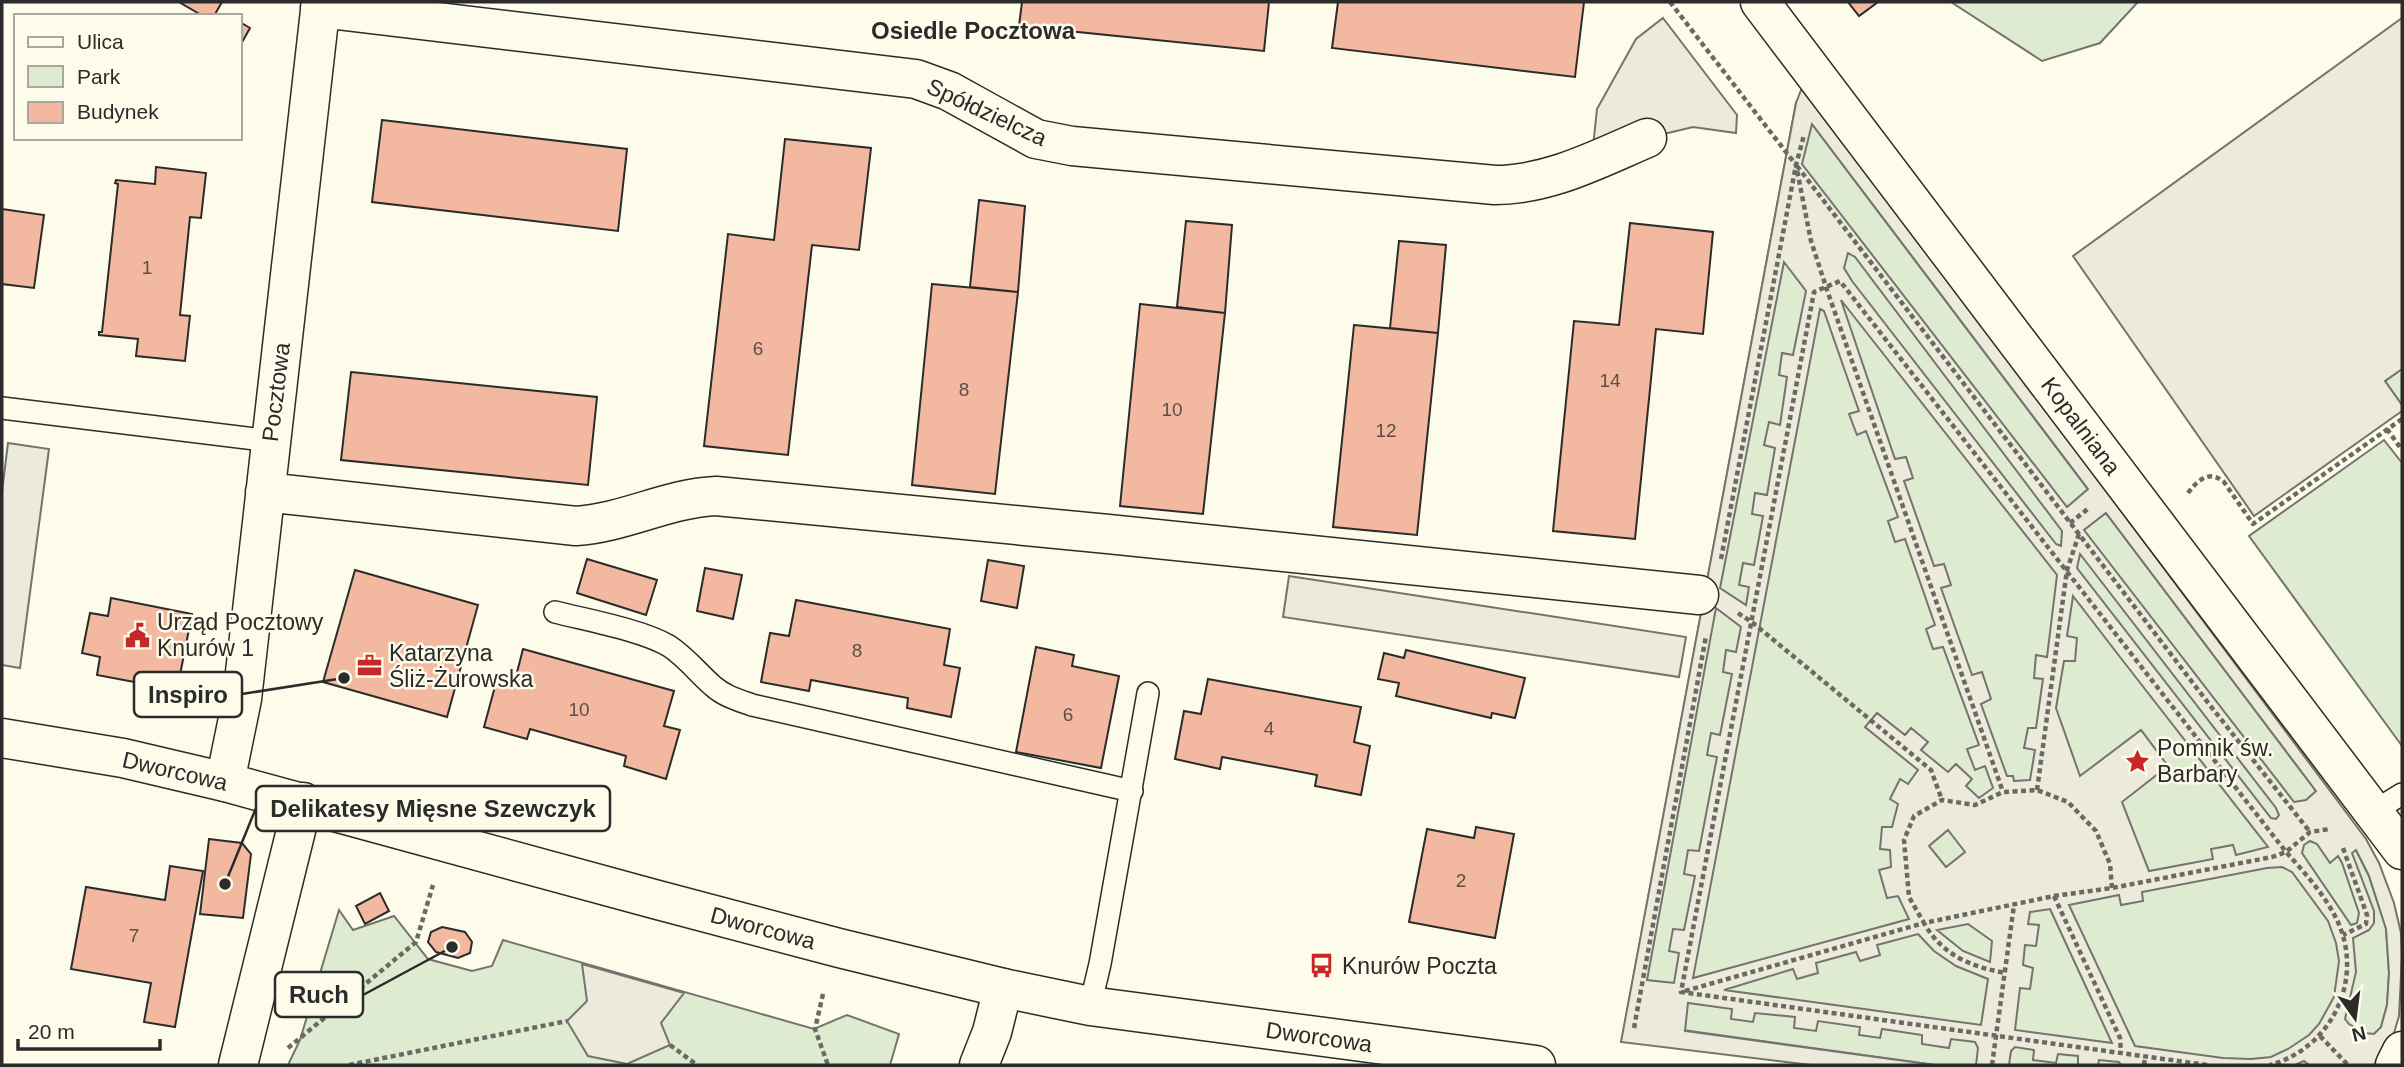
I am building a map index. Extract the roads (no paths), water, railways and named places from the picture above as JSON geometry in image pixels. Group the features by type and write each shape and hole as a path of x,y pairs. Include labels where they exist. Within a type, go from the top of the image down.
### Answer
{"street":[{"name":"Kopalniana","path":"1760,2 2388,803 2402,850"},
{"name":"Spółdzielcza","path":"320,5 915,79 949,91 1037,139 1072,146 1505,185 1536,181 1647,138"},
{"name":"Pocztowa","path":"225,782 242,699 320,5"},
{"path":"265,492 576,526 607,521 692,498 716,496 1699,595"},
{"name":"Dworcowa","path":"2,738 123,758 225,782 839,948 1003,988 1090,1006 1536,1065"},
{"path":"238,1065 303,802"},
{"path":"979,1065 992,1032 1003,988"},
{"path":"2395,1065 2402,1051"}],"lane":[{"path":"2,408 271,441"},
{"path":"555,612 668,645 684,657 714,688 731,698 752,705 1132,790"},
{"path":"1090,1006 1149,693"}],"place":[{"name":"Urząd Pocztowy Knurów 1","path":"137,635"},
{"name":"Katarzyna Śliż-Żurowska","path":"369,666"},
{"name":"Inspiro","path":"344,678"},
{"name":"Pomnik św. Barbary","path":"2137,761"},
{"name":"Delikatesy Mięsne Szewczyk","path":"225,884"},
{"name":"Ruch","path":"452,947"},
{"name":"Knurów Poczta","path":"1322,966"}],"district":[{"name":"Osiedle Pocztowa","path":"973,30"}]}
